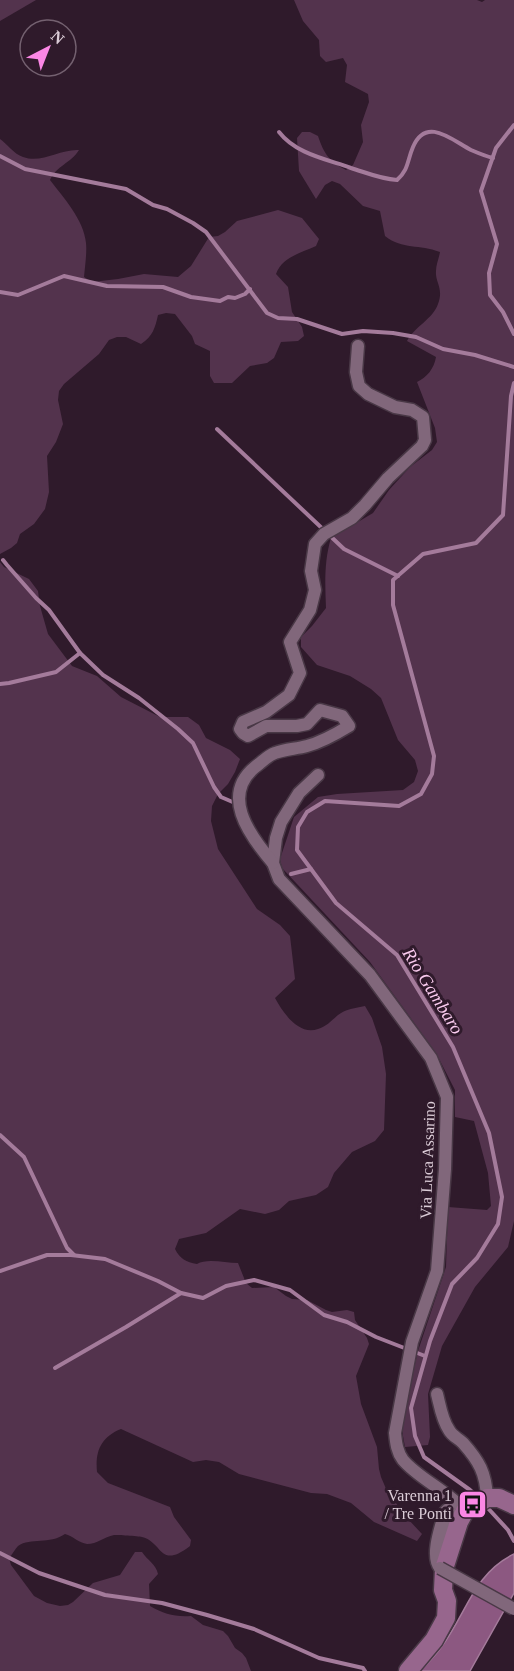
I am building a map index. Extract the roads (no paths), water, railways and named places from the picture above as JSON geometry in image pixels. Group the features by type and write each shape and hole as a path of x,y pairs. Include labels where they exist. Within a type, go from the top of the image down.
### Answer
{"street":[{"name":"Via Luca Assarino","path":"358,346 356,372 359,386 368,394 423,417 425,440 422,446 388,478 352,518 324,534 315,544 311,571 315,590 310,610 290,642 300,673 289,695 266,712 243,722 240,729 248,736 266,726 307,724 320,710 342,716 349,726 308,746 274,753 249,771 239,789 242,816 253,840 273,863 279,879 370,975 431,1058 447,1097 445,1169 437,1271 412,1342 395,1433 397,1448 403,1460 467,1510"},
{"path":"273,863 276,838 281,822 299,793 318,776"},
{"path":"437,1395 444,1424 483,1471 487,1485 487,1497"},
{"path":"408,1671 434,1640 446,1618 447,1601 443,1590 444,1569 459,1522 467,1510 487,1497 499,1497 514,1505"},
{"path":"450,1549 444,1544 450,1512 447,1510 436,1556 437,1564 440,1568 514,1609"}],"waterway":[{"name":"Rio Gambaro","path":"514,125 496,148 481,191 497,244 489,273 490,295 503,312 514,334"},
{"path":"279,132 294,146 312,155 374,176 397,180 404,172 418,138 425,133 440,133 471,150 493,158"},
{"path":"0,156 25,169 126,189 153,205 167,209 193,223 206,232 267,313 278,318 297,319 342,334 363,331 416,337 443,349 475,355 514,367"},
{"path":"0,292 18,295 64,276 107,286 163,287 191,297 220,301 228,297 235,298 250,289"},
{"name":"Rio Gambaro","path":"478,1497 424,1457 415,1436 411,1408 430,1341 452,1284 477,1258 498,1224 502,1197 489,1133 453,1047 397,955 336,903 297,850 298,827 307,812 325,801 399,806 421,794 432,774 434,756 393,605 393,580 423,554 476,543 503,515 511,396 514,383"},
{"path":"217,429 344,549 398,576"},
{"path":"3,560 49,610 80,653 103,675 139,698 193,743 214,787 221,797 235,803"},
{"path":"0,684 56,672 80,653"},
{"path":"291,874 311,869"},
{"path":"0,1135 24,1157 67,1248 74,1255"},
{"path":"0,1271 47,1255 105,1259 181,1293 203,1298 226,1286 254,1280 290,1290 324,1315 347,1322 376,1337 425,1356"},
{"path":"55,1368 181,1293"},
{"name":"Rio Gambaro","path":"485,1505 508,1530 514,1541"},
{"path":"0,1553 39,1573 105,1595 162,1603 207,1615 254,1629 319,1658 363,1668 365,1671"}],"place":[{"name":"Varenna 1 / Tre Ponti","path":"473,1504"}]}
